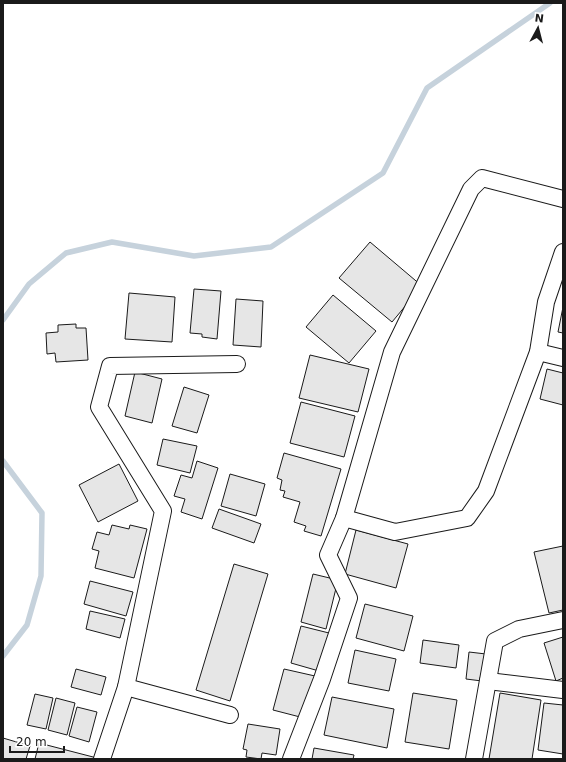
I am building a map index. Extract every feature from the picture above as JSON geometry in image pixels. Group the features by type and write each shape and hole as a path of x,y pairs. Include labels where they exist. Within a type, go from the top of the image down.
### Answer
{"street":[{"path":"290,759 322,679 349,598 328,555 344,518 392,352 471,189 482,178 563,199"},
{"path":"344,518 395,532 467,518 486,491 538,352 546,302 563,252"},
{"path":"538,352 563,358"},
{"path":"102,759 126,687 163,511 100,407 110,366 237,364"},
{"path":"474,759 495,641 519,629 563,620"},
{"path":"488,681 563,690"},
{"path":"126,687 230,715"}],"building":[{"path":"370,242 422,286 392,322 339,278"},
{"path":"194,289 221,291 217,339 202,337 202,334 190,333"},
{"path":"129,293 175,297 172,342 125,339"},
{"path":"333,295 376,331 349,363 306,327"},
{"path":"236,299 263,301 261,347 233,345"},
{"path":"563,307 563,333 558,332"},
{"path":"76,324 76,328 86,328 88,360 56,362 55,353 47,354 46,333 58,332 58,325"},
{"path":"310,355 369,369 358,412 299,398"},
{"path":"547,369 563,373 563,405 540,399"},
{"path":"135,372 162,379 152,423 125,416"},
{"path":"184,387 209,395 197,433 172,426"},
{"path":"301,402 355,416 344,457 290,443"},
{"path":"163,439 197,446 190,473 157,465"},
{"path":"284,453 341,469 321,536 304,531 306,526 294,522 300,502 283,497 285,491 280,490 282,480 277,478"},
{"path":"197,461 218,468 202,519 181,512 185,499 174,496 181,475 192,478"},
{"path":"119,464 138,501 98,522 79,485"},
{"path":"230,474 265,484 256,516 221,506"},
{"path":"219,509 261,524 254,543 212,528"},
{"path":"112,525 129,529 130,525 147,529 134,578 95,568 99,551 92,549 97,532 109,535"},
{"path":"356,530 408,544 396,588 345,574"},
{"path":"563,546 563,610 549,613 534,552"},
{"path":"234,564 268,574 230,701 196,690"},
{"path":"313,574 338,580 326,629 301,622"},
{"path":"90,581 133,592 126,616 84,604"},
{"path":"365,604 413,616 404,651 356,638"},
{"path":"90,611 125,619 120,638 86,629"},
{"path":"301,626 329,633 319,671 291,663"},
{"path":"563,637 563,678 556,681 544,643"},
{"path":"423,640 459,645 456,668 420,663"},
{"path":"355,650 396,659 389,691 348,683"},
{"path":"469,652 486,654 482,681 466,679"},
{"path":"76,669 106,677 101,695 71,687"},
{"path":"284,669 315,676 304,718 273,710"},
{"path":"413,693 457,700 449,749 405,742"},
{"path":"500,693 541,700 532,759 489,759"},
{"path":"35,694 53,698 46,729 27,725"},
{"path":"332,697 394,709 387,748 324,735"},
{"path":"56,698 75,703 67,735 48,730"},
{"path":"544,703 563,705 563,754 538,750"},
{"path":"77,707 97,712 89,742 69,736"},
{"path":"248,724 280,729 276,755 262,753 261,759 246,757 247,750 243,749"},
{"path":"3,738 30,746 26,759 3,759"},
{"path":"39,743 97,758 97,759 35,759"},
{"path":"314,748 354,755 353,759 312,759"}],"waterway":[{"path":"3,320 29,284 66,253 112,242 194,256 271,247 383,173 427,88 550,3"},
{"path":"3,461 42,513 41,576 27,625 3,656"}]}
